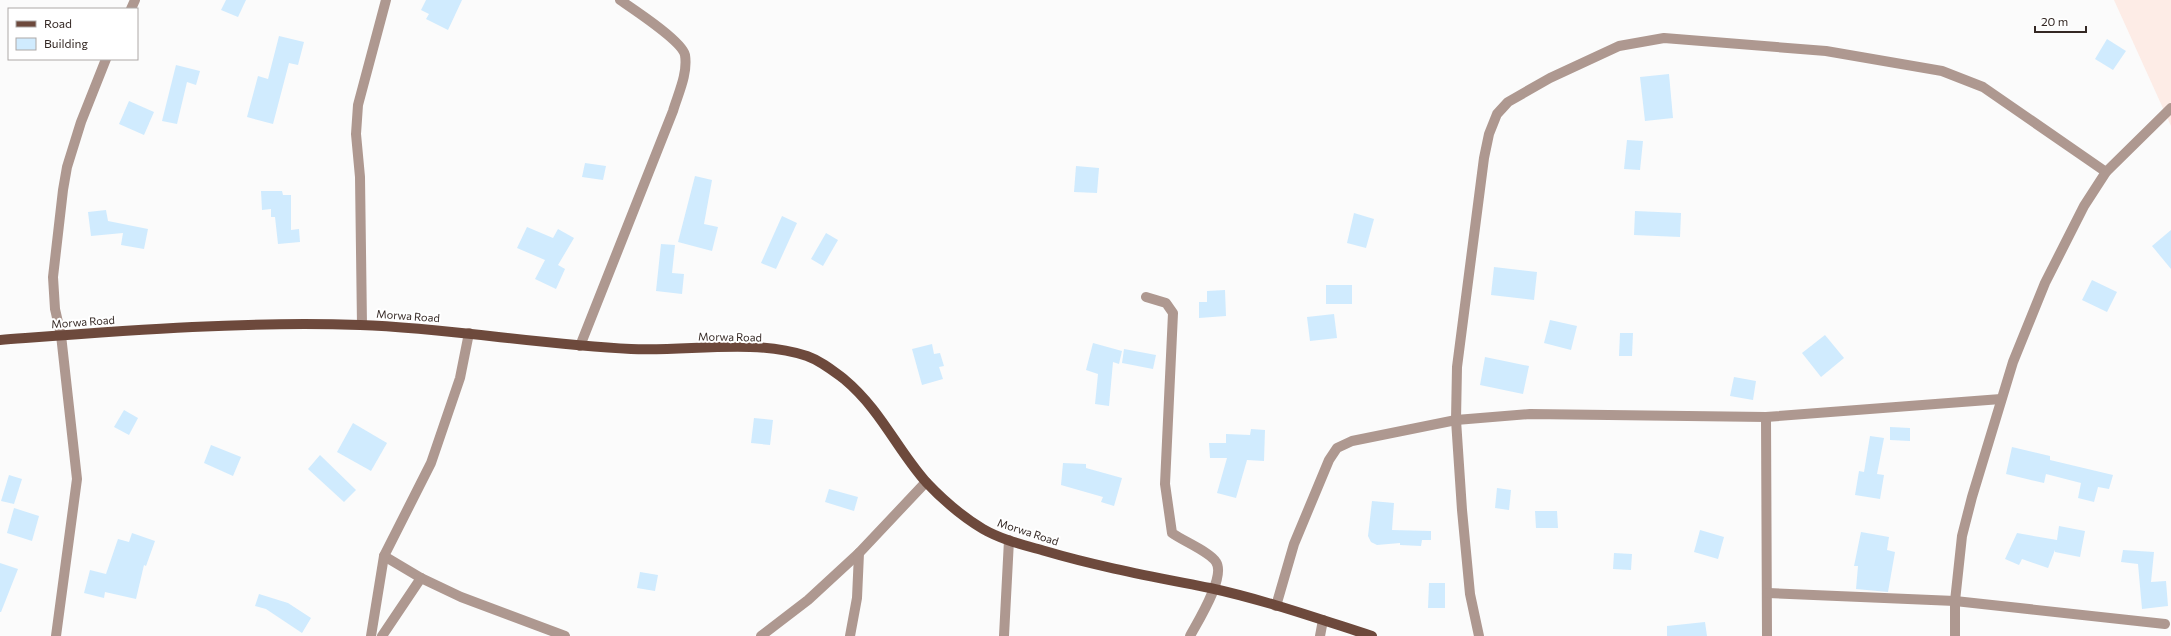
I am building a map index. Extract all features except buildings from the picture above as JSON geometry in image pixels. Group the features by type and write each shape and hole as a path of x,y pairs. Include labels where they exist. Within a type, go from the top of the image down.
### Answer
{"main road":[{"name":"Morwa Road","path":"0,340 237,323 362,325 469,333 580,346 640,350 753,348 787,351 811,357 828,366 869,402 926,482 972,522 986,530 1009,540 1108,567 1215,589 1323,620 1372,636"}],"street":[{"path":"362,325 360,177 356,134 358,105 386,0"},
{"path":"580,346 673,111 685,71 685,53 675,40 620,0"},
{"path":"1479,636 1468,578 1462,510 1456,420 1457,367 1468,271 1488,134 1497,114 1508,102 1550,78 1619,46 1664,38 1717,41 1826,51 1942,71 1983,87 2106,172"},
{"path":"56,636 77,479 61,335 55,309 53,277 63,190 81,122 106,60"},
{"path":"1955,636 1955,601 1962,536 2001,399 2045,283 2084,206 2106,172 2171,108"},
{"path":"1146,297 1166,302 1173,313 1165,484 1172,533 1186,543 1205,552 1217,562 1218,569 1215,589 1190,636"},
{"path":"371,636 384,556 431,463 460,378 469,333"},
{"path":"1276,606 1294,544 1329,460 1337,448 1352,441 1456,420 1530,414 1766,417 2001,399"},
{"path":"1766,417 1767,636"},
{"path":"761,636 808,600 858,553 926,482"},
{"path":"1004,636 1009,540"},
{"path":"850,636 857,598 858,553"},
{"path":"384,556 421,578 461,597 565,636"},
{"path":"382,636 421,578"},
{"path":"1768,593 1955,601 2165,624"},
{"path":"1320,636 1323,620"}],"shaded area":[{"path":"2114,0 2171,0 2171,126"}]}
